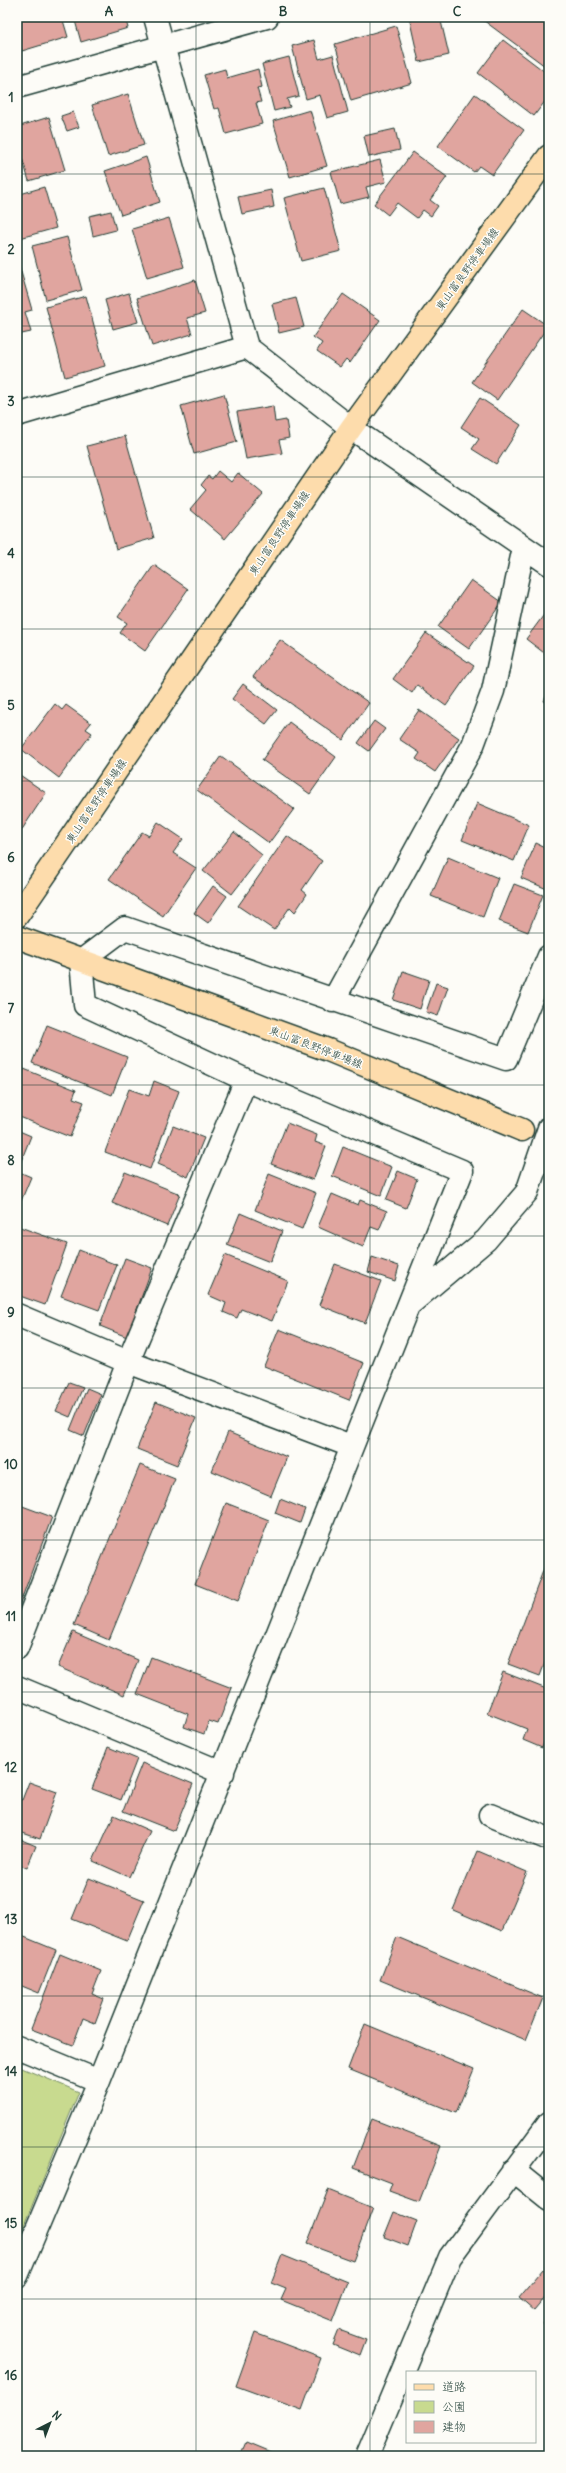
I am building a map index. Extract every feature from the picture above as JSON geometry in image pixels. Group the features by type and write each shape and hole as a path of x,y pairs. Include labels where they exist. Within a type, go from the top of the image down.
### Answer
{"main road":[{"name":"東山富良野停車場線","path":"17,916 351,428 549,156"},
{"name":"東山富良野停車場線","path":"17,937 328,1050 522,1130"}],"street":[{"path":"155,17 162,47 247,347 351,428 549,564"},
{"path":"17,87 267,17"},
{"path":"17,415 247,347"},
{"path":"334,1001 473,744 493,691 524,547"},
{"path":"17,2276 99,2081 223,1773 351,1446 462,1170 246,1080 86,1005 81,961 125,928 506,1059 549,956"},
{"path":"17,1648 128,1362 246,1080"},
{"path":"407,1306 486,1240 527,1192 549,1128"},
{"path":"17,1315 128,1362 351,1446"},
{"path":"17,1687 223,1773"},
{"path":"490,1815 549,1839"},
{"path":"17,2047 99,2081"},
{"path":"367,2456 450,2257 549,2123"},
{"path":"513,2170 549,2199"}],"green space":[{"path":"17,2066 79,2092 17,2242"}],"building":[{"path":"17,17 62,17 68,37 22,51 17,36"},
{"path":"74,17 125,17 128,28 81,42"},
{"path":"409,17 440,17 449,55 419,62"},
{"path":"485,17 549,17 549,69 483,20"},
{"path":"396,26 412,83 351,101 335,44"},
{"path":"314,40 319,59 333,55 348,112 327,118 320,95 306,99 292,46"},
{"path":"503,40 549,75 549,96 534,116 478,73"},
{"path":"289,57 299,96 287,99 290,107 274,111 262,64"},
{"path":"225,69 227,78 258,69 262,87 257,88 261,102 256,103 262,124 226,134 219,108 214,109 204,75"},
{"path":"128,94 144,145 108,156 92,105"},
{"path":"475,94 524,130 492,175 479,166 474,172 438,146"},
{"path":"310,110 327,166 290,177 273,121"},
{"path":"73,112 79,127 67,131 61,116"},
{"path":"49,117 65,170 29,181 17,141 17,127"},
{"path":"395,129 400,150 369,157 364,136"},
{"path":"413,152 447,177 430,200 438,206 431,216 423,210 417,218 397,203 388,215 374,204"},
{"path":"146,157 160,202 121,215 105,171"},
{"path":"380,160 386,182 366,187 369,197 340,204 331,172"},
{"path":"44,187 56,228 20,238 17,228 17,195"},
{"path":"324,188 341,251 301,261 284,198"},
{"path":"271,190 274,207 242,214 238,197"},
{"path":"111,211 116,230 93,236 89,216"},
{"path":"169,218 184,267 147,278 132,229"},
{"path":"67,237 82,290 46,300 32,246"},
{"path":"17,258 32,310 25,312 31,332 17,335"},
{"path":"195,280 205,313 187,318 192,334 152,346 137,298"},
{"path":"129,293 138,322 113,329 105,300"},
{"path":"343,294 380,320 350,363 346,359 340,367 317,351 322,343 313,337"},
{"path":"86,296 105,366 65,377 46,307"},
{"path":"296,298 304,327 279,333 272,304"},
{"path":"523,309 548,326 497,400 472,382"},
{"path":"224,394 237,442 194,454 181,406"},
{"path":"480,398 521,425 496,464 472,449 479,439 461,427"},
{"path":"273,406 275,422 286,420 289,438 279,440 282,453 246,459 237,412"},
{"path":"125,436 154,538 116,549 87,446"},
{"path":"218,471 231,482 238,473 263,494 225,539 190,509 206,490 201,485 208,476 212,479"},
{"path":"549,498 549,508 545,506"},
{"path":"154,565 188,589 145,651 120,633 127,623 118,617"},
{"path":"471,580 502,602 469,649 438,627"},
{"path":"549,608 549,655 548,656 526,639"},
{"path":"426,633 474,666 446,706 417,685 412,693 393,679"},
{"path":"280,640 369,703 343,740 253,677"},
{"path":"243,684 277,710 266,724 232,699"},
{"path":"549,690 549,704 544,701"},
{"path":"55,704 62,710 66,705 91,723 86,729 92,733 59,778 21,749"},
{"path":"419,710 459,738 435,772 416,759 420,753 399,739"},
{"path":"374,721 385,729 369,751 358,743"},
{"path":"289,722 336,757 310,794 262,760"},
{"path":"221,756 294,809 269,843 197,790"},
{"path":"17,773 46,793 21,831 17,828"},
{"path":"477,803 529,825 514,861 462,840"},
{"path":"158,822 183,839 173,853 196,868 163,916 109,879 142,832 149,836"},
{"path":"234,832 262,855 232,894 203,871"},
{"path":"287,836 322,861 302,890 307,894 295,912 290,907 274,930 238,906"},
{"path":"536,843 549,849 549,884 547,889 521,878"},
{"path":"448,857 498,878 483,917 431,896"},
{"path":"514,884 543,895 528,932 499,921"},
{"path":"213,886 227,896 208,923 194,913"},
{"path":"403,971 429,980 420,1009 393,1000"},
{"path":"436,983 448,987 438,1016 426,1012"},
{"path":"47,1025 127,1057 112,1095 32,1063"},
{"path":"24,1069 76,1090 73,1098 84,1102 70,1137 17,1116 17,1086"},
{"path":"154,1081 179,1091 150,1169 105,1152 129,1089 149,1096"},
{"path":"287,1123 317,1135 315,1142 326,1146 313,1180 271,1164"},
{"path":"173,1126 204,1138 188,1177 158,1164"},
{"path":"17,1130 31,1136 17,1171"},
{"path":"343,1147 392,1167 381,1196 332,1176"},
{"path":"17,1171 31,1177 21,1201 17,1200"},
{"path":"398,1171 417,1179 406,1208 386,1200"},
{"path":"125,1172 180,1194 167,1226 112,1203"},
{"path":"269,1174 316,1193 302,1229 255,1210"},
{"path":"332,1194 358,1205 360,1200 387,1211 379,1230 371,1227 363,1247 318,1227"},
{"path":"240,1213 282,1231 270,1262 227,1245"},
{"path":"20,1227 67,1244 45,1305 17,1295 17,1235"},
{"path":"79,1250 117,1265 99,1310 61,1296"},
{"path":"225,1255 288,1281 272,1321 241,1309 237,1318 223,1312 226,1303 208,1295"},
{"path":"372,1257 399,1266 395,1281 368,1272"},
{"path":"125,1258 152,1268 127,1337 100,1326"},
{"path":"335,1264 381,1281 365,1323 319,1305"},
{"path":"279,1329 364,1363 349,1400 264,1366"},
{"path":"69,1382 83,1387 70,1417 56,1411"},
{"path":"87,1388 101,1394 84,1436 70,1430"},
{"path":"156,1402 196,1418 177,1465 137,1449"},
{"path":"228,1432 287,1457 271,1496 212,1471"},
{"path":"140,1465 175,1479 109,1640 74,1625"},
{"path":"280,1499 305,1509 300,1523 275,1513"},
{"path":"226,1503 269,1520 238,1601 195,1584"},
{"path":"17,1504 52,1517 17,1611"},
{"path":"549,1555 549,1652 540,1676 508,1664"},
{"path":"73,1632 138,1660 124,1695 58,1667"},
{"path":"151,1657 232,1688 218,1724 209,1721 204,1734 184,1727 188,1714 137,1694"},
{"path":"503,1672 549,1690 549,1739 546,1737 542,1748 523,1740 527,1729 487,1713"},
{"path":"108,1747 137,1759 121,1800 92,1789"},
{"path":"142,1763 193,1784 174,1831 123,1811"},
{"path":"29,1782 57,1792 40,1839 17,1831 17,1798 22,1800"},
{"path":"114,1815 150,1831 129,1877 93,1861"},
{"path":"17,1838 36,1846 27,1868 17,1864"},
{"path":"478,1851 527,1872 502,1931 453,1910"},
{"path":"89,1878 144,1900 127,1941 72,1919"},
{"path":"549,1914 549,1924 545,1922"},
{"path":"17,1934 56,1950 39,1993 17,1984"},
{"path":"397,1937 543,1998 526,2040 380,1980"},
{"path":"60,1954 101,1971 92,1994 104,1999 95,2023 83,2018 73,2045 31,2029"},
{"path":"365,2024 474,2069 456,2113 348,2069"},
{"path":"372,2119 441,2146 419,2202 389,2191 392,2183 353,2168"},
{"path":"328,2190 373,2208 353,2261 307,2244"},
{"path":"394,2212 417,2221 408,2246 384,2237"},
{"path":"282,2255 348,2282 333,2321 281,2300 286,2289 271,2283"},
{"path":"543,2269 549,2275 549,2293 534,2311 519,2298"},
{"path":"549,2317 549,2328 543,2324"},
{"path":"339,2330 366,2340 360,2356 333,2345"},
{"path":"255,2333 321,2358 302,2410 236,2386"},
{"path":"246,2442 280,2456 240,2456"}]}
